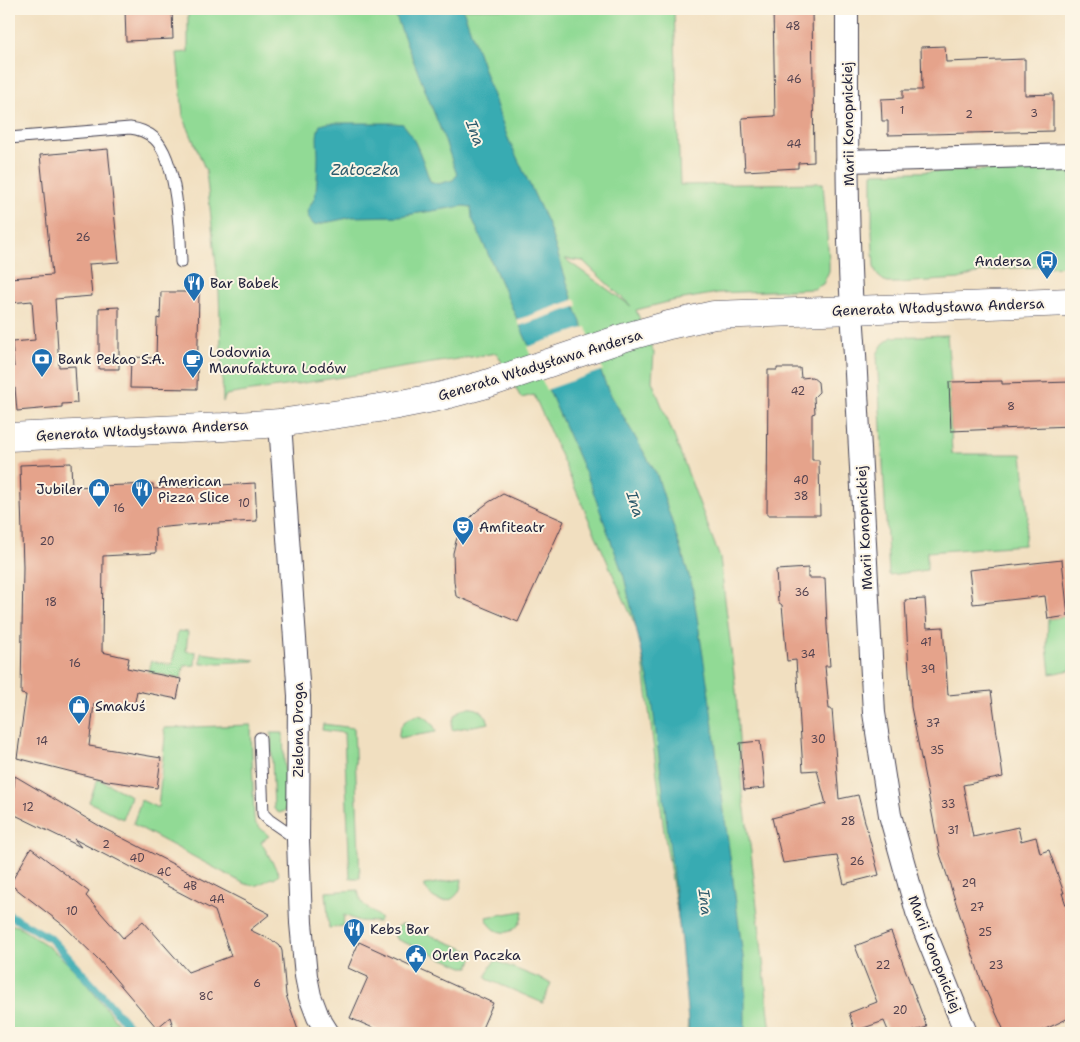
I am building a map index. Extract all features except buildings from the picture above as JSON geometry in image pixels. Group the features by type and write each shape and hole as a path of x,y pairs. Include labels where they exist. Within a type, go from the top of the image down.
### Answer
{"street":[{"name":"Marii Konopnickiej","path":"846,9 852,310 875,723 890,815 917,912 966,1033"},
{"path":"848,161 1071,155"},
{"name":"Generała Władysława Andersa","path":"9,437 213,428 280,423 392,406 438,397 514,376 626,338 669,325 714,315 1071,302"},
{"name":"Zielona Droga","path":"280,423 299,696 298,840 306,976 310,996 318,1018 328,1033"}],"lane":[{"path":"9,138 130,128 139,129 155,138 162,146 171,172 179,213 181,262"},
{"path":"260,738 263,814 298,840"}],"green space":[{"path":"188,9 674,9 680,185 823,183 829,271 823,284 814,289 718,293 672,301 636,310 654,353 652,381 720,558 736,691 742,789 751,852 771,1033 687,1033 690,989 664,832 640,636 534,395 521,398 497,353 226,395 223,402 219,292 206,171 183,116 177,53 188,52","holes":["565,259 583,261 631,306"]},
{"path":"1071,168 1071,266 1011,268 981,272 959,279 898,283 887,283 878,276 874,267 872,233 872,173"},
{"path":"947,335 951,382 949,383 952,454 1022,454 1028,516 1024,545 927,552 927,570 889,575 877,354 883,344 892,337"},
{"path":"1071,600 1071,670 1050,674 1047,646 1048,619 1068,616 1066,601"},
{"path":"178,631 188,632 186,651 196,652 195,665 184,666 181,679 149,672 151,661 172,665"},
{"path":"201,653 255,660 255,661 201,664"},
{"path":"466,708 474,708 480,711 485,715 489,723 452,730 452,722 455,716 459,711"},
{"path":"419,715 430,721 436,732 399,738 401,725 410,718"},
{"path":"323,724 354,728 360,878 350,878 344,733 322,730"},
{"path":"251,725 254,819 256,824 269,836 261,842 279,874 273,879 271,878 255,886 239,881 133,824 141,800 158,808 165,737 164,728"},
{"path":"271,733 283,733 286,805 285,811 279,813 274,809"},
{"path":"98,779 131,796 123,819 89,802"},
{"path":"462,879 457,894 452,899 446,901 434,898 428,893 424,885"},
{"path":"358,890 361,901 380,920 378,922 359,921 344,915 343,926 329,928 326,892"},
{"path":"523,911 518,925 513,930 507,932 495,930 486,917"},
{"path":"9,924 17,926 61,957 79,975 126,1033 9,1033"},
{"path":"403,924 472,952 474,954 469,967 463,967 396,939 394,934 398,926"},
{"path":"496,961 551,983 543,1003 487,979 486,976 492,964"}],"water":[{"path":"393,9 463,9 507,136 548,224 576,310 608,390 657,475 692,585 708,688 745,972 745,1033 689,1033 681,942 651,691 624,577 590,483 472,218 471,207 464,206 400,216 353,217 314,225 307,214 316,191 318,133 320,125 327,123 403,124 416,144 430,181 438,184 453,180 457,175"}],"pier":[{"path":"576,299 578,306 519,326 517,320"},
{"path":"586,327 603,370 546,390 527,347"}],"waterway":[{"path":"9,915 51,939 135,1033"}],"place":[{"name":"Andersa","path":"1047,280"},
{"name":"Bar Babek","path":"194,302"},
{"name":"Bank Pekao S.A.","path":"42,378"},
{"name":"Lodovnia Manufaktura Lodów","path":"193,379"},
{"name":"Jubiler","path":"99,508"},
{"name":"American Pizza Slice","path":"142,508"},
{"name":"Amfiteatr","path":"463,546"},
{"name":"Smakuś","path":"79,725"},
{"name":"Kebs Bar","path":"354,948"},
{"name":"Orlen Paczka","path":"416,974"}],"water label":[{"name":"Ina","path":"475,133"},
{"name":"Zatoczka","path":"365,170"},
{"name":"Ina","path":"635,504"},
{"name":"Ina","path":"705,902"}]}
